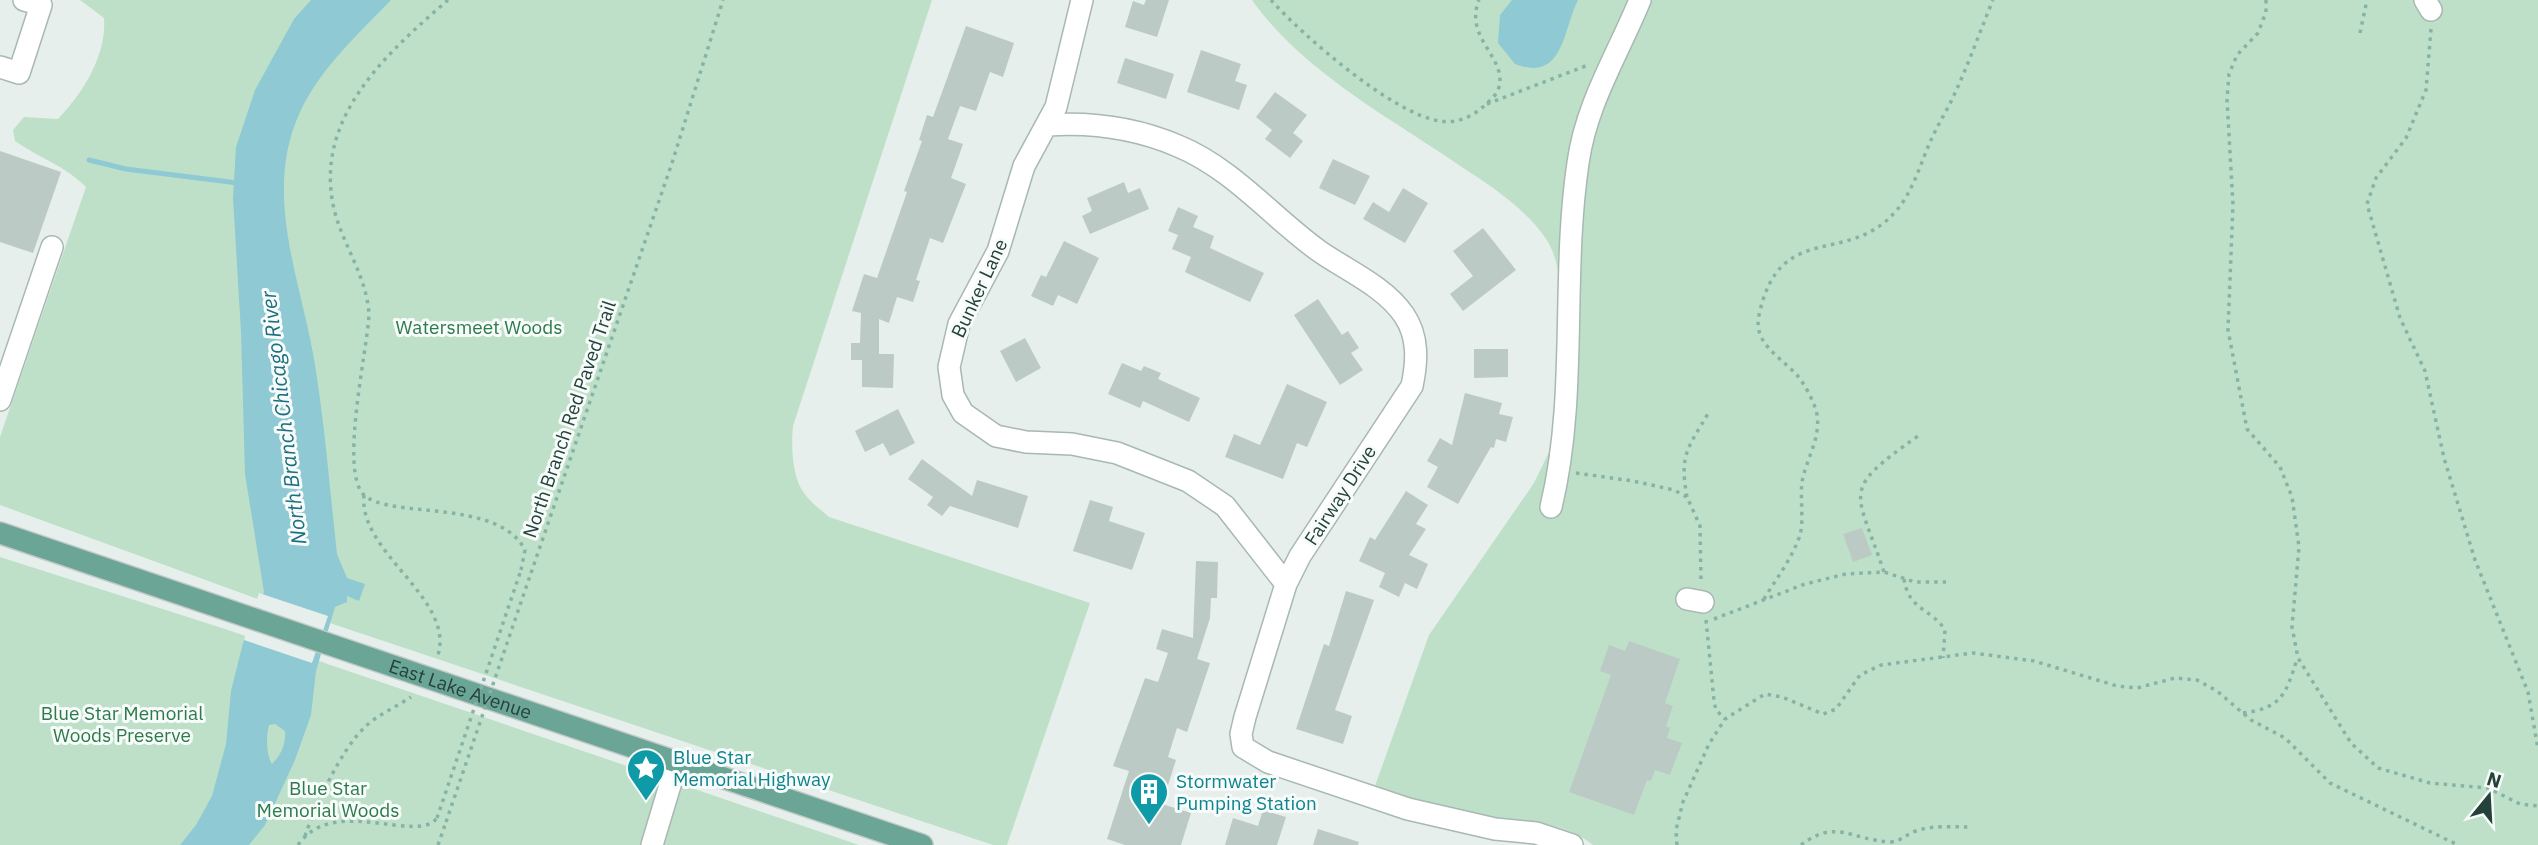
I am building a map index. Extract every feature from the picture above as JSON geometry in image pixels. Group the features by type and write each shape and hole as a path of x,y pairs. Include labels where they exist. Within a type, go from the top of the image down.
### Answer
{"main road":[{"name":"East Lake Avenue","path":"0,533 252,616 922,845"}],"street":[{"path":"0,67 19,73 41,5 24,0"},
{"name":"Bunker Lane","path":"1082,0 1063,88 1048,125 1024,166 998,251 959,324 949,367 953,395 963,414 996,436 1026,442 1072,444 1117,453 1188,481 1226,506 1286,584"},
{"path":"1551,507 1560,471 1569,265 1578,162 1588,115 1640,0"},
{"name":"Fairway Drive","path":"1048,125 1082,123 1116,127 1182,147 1211,164 1310,244 1388,298 1404,315 1416,348 1412,386 1300,556 1286,584 1241,734 1243,747 1251,755 1408,809 1494,829 1536,832 1572,845"},
{"path":"0,400 51,247"},
{"path":"652,845 677,762"}],"path":[{"path":"433,828 521,570 525,550 521,542 498,528 460,513 381,503 364,495 358,485 354,440 368,336 368,298 334,209 332,163 340,128 358,92 380,62 448,0"},
{"name":"North Branch Red Paved Trail","path":"438,845 673,163 723,0"},
{"path":"1271,0 1293,23 1400,106 1441,122 1460,121 1485,105 1615,54"},
{"path":"1479,0 1474,24 1497,66 1500,80 1497,91 1485,105"},
{"path":"1764,599 1800,535 1802,481 1817,432 1816,412 1808,392 1797,375 1765,344 1758,332 1759,314 1772,283 1788,258 1800,251 1848,242 1868,234 1898,209 1954,95 1993,0"},
{"path":"2266,0 2266,12 2258,33 2237,55 2229,74 2227,100 2233,204 2228,330 2247,429 2280,467 2292,497 2299,547 2292,627 2298,658 2351,743 2378,768 2430,783 2488,788 2520,804 2538,806"},
{"path":"2360,33 2367,0"},
{"path":"2428,5 2431,48 2426,90 2406,138 2376,178 2368,204 2400,317 2425,370 2444,458 2475,559 2528,692 2538,749"},
{"path":"1709,412 1684,454 1683,475 1687,497 1700,526 1699,608 1716,710 1725,719"},
{"path":"1884,572 1864,520 1860,498 1862,485 1878,464 1918,436"},
{"path":"1560,471 1633,481 1674,490 1687,497"},
{"path":"364,495 363,509 384,547 434,616 442,634 438,654"},
{"path":"1699,608 1764,599 1829,577 1884,572 1915,582 1946,582"},
{"path":"1904,579 1906,589 1916,606 1945,630 1943,658"},
{"path":"1677,845 1676,830 1683,802 1709,744 1725,719 1765,694 1782,697 1814,712 1830,712 1836,709 1860,675 1869,670 1893,662 1973,653 2034,660 2086,678 2137,688 2175,678 2197,680 2217,691 2243,713 2285,738 2330,783 2458,845"},
{"path":"2243,713 2265,710 2280,700 2298,658"},
{"path":"298,845 323,793 355,738 366,726 411,697"},
{"path":"1801,845 1815,834 1828,830 1899,842 1912,832 1926,828 1968,827"},
{"path":"304,836 317,828 350,830"}],"green space":[{"name":"Watersmeet Woods","path":"80,0 932,0 793,426 793,461 804,493 829,517 1090,603 1007,845 993,845 255,598 0,505 0,437 86,187 69,173 15,141 13,130 24,117 58,119 92,73 102,46 104,18"},
{"path":"1252,0 2538,0 2538,845 1593,845 1557,827 1461,811 1375,786 1429,635 1534,483 1553,444 1561,292 1559,277 1548,242 1513,203 1343,88 1293,47"},
{"name":"Blue Star Memorial Woods Preserve","path":"0,557 222,628 859,845 0,845"}],"water":[{"name":"North Branch Chicago River","path":"311,0 391,0 342,52 309,95 290,141 284,173 288,238 315,365 337,554 347,578 365,584 359,601 347,596 347,602 335,607 316,671 311,715 295,760 265,825 249,845 180,845 196,825 212,796 226,744 231,691 243,643 264,592 245,474 241,332 233,198 236,147 255,90 294,19","holes":["275,724 285,731 282,749 272,764 267,745 269,725"]},
{"path":"1512,0 1578,0 1559,50 1553,60 1543,66 1531,68 1515,64 1498,43 1500,15"}],"pier":[{"path":"259,593 328,616 312,663 244,640"}],"building":[{"path":"1146,0 1169,0 1157,37 1125,27 1133,1 1144,5"},
{"path":"966,26 1014,43 1003,77 990,72 976,111 960,106 948,139 963,144 951,178 966,184 943,243 930,238 916,280 920,281 913,302 897,297 889,323 879,319 879,354 894,354 893,388 862,387 862,360 851,360 851,343 860,343 861,313 852,311 864,274 877,278 907,192 904,191 922,141 919,140 927,115 933,117"},
{"path":"1201,50 1241,64 1235,81 1247,85 1239,110 1187,92"},
{"path":"1125,58 1174,74 1166,99 1117,83"},
{"path":"1275,92 1307,115 1293,133 1303,141 1290,158 1265,139 1272,130 1256,117"},
{"path":"0,151 61,172 33,253 0,242"},
{"path":"1333,159 1370,176 1355,205 1319,188"},
{"path":"1124,182 1128,193 1140,188 1149,209 1090,234 1082,216 1092,211 1087,198"},
{"path":"1403,188 1428,203 1405,243 1363,219 1373,202 1389,212"},
{"path":"1178,207 1198,216 1193,227 1214,236 1210,248 1264,273 1250,302 1185,272 1191,257 1172,249 1178,235 1168,231"},
{"path":"1483,228 1516,270 1463,311 1450,294 1473,276 1453,251"},
{"path":"1064,241 1099,258 1077,304 1058,295 1053,306 1031,296 1041,275 1046,277"},
{"path":"1318,299 1342,335 1348,331 1359,348 1351,353 1363,370 1340,385 1294,315"},
{"path":"1025,338 1041,368 1016,382 1000,351"},
{"path":"1474,349 1508,349 1508,377 1474,378"},
{"path":"1122,363 1141,371 1144,366 1161,373 1158,379 1200,398 1189,422 1143,401 1140,408 1108,394"},
{"path":"1287,384 1327,402 1307,447 1297,443 1283,479 1225,457 1234,434 1260,445"},
{"path":"1465,393 1502,403 1499,414 1513,417 1506,442 1496,439 1494,448 1491,447 1458,504 1427,487 1438,467 1427,461 1440,438 1452,445"},
{"path":"898,409 915,443 890,456 883,443 865,452 855,431"},
{"path":"922,459 972,496 977,480 1028,496 1018,528 950,506 942,516 927,505 933,497 908,479"},
{"path":"1406,491 1428,505 1416,524 1426,529 1409,555 1428,564 1417,589 1405,583 1399,597 1379,587 1385,573 1359,561 1370,537 1375,540"},
{"path":"1090,500 1113,507 1109,521 1145,533 1132,570 1073,551"},
{"path":"1862,528 1872,555 1853,562 1843,534"},
{"path":"1196,561 1218,562 1217,598 1211,598 1210,618 1197,659 1210,663 1187,732 1177,728 1168,757 1176,760 1162,804 1191,813 1181,845 1125,845 1107,839 1129,771 1113,766 1145,678 1158,682 1168,653 1156,649 1162,629 1193,638"},
{"path":"1346,591 1374,600 1335,710 1352,716 1343,744 1296,729 1324,644 1329,646"},
{"path":"1629,641 1680,659 1665,703 1673,706 1666,726 1670,728 1667,738 1682,743 1670,775 1655,770 1651,781 1647,780 1634,815 1569,792 1611,675 1600,671 1609,645 1625,651"},
{"path":"1263,810 1286,817 1277,845 1225,845 1233,818 1258,826"},
{"path":"1318,829 1359,842 1358,845 1313,845"}],"waterway":[{"path":"89,160 126,169 238,183"}],"place":[{"name":"Blue Star Memorial Highway","path":"646,802"},
{"name":"Stormwater Pumping Station","path":"1149,826"}],"park label":[{"name":"Blue Star Memorial Woods","path":"328,799"}]}
